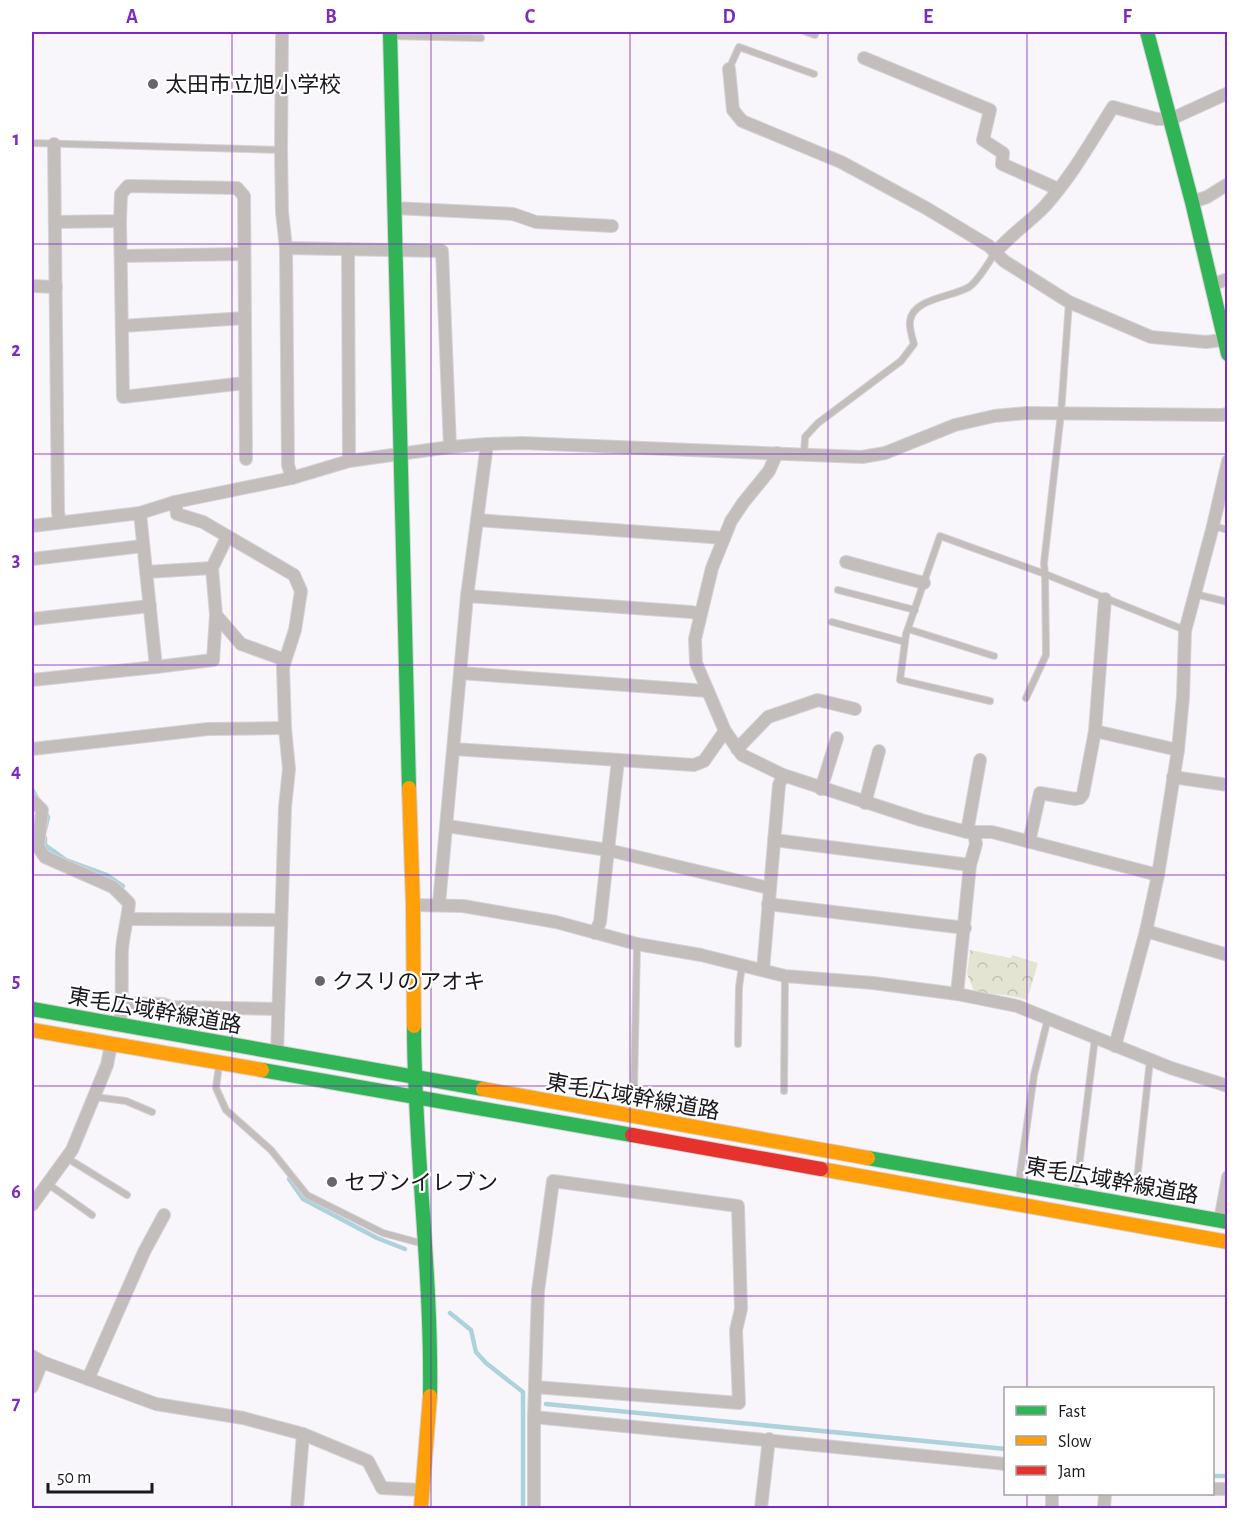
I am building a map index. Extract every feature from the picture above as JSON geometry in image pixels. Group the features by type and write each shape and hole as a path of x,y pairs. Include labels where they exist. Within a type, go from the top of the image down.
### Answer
{"main road":[{"path":"1147,32 1192,202 1227,354"},
{"path":"390,34 404,651 413,905 414,1078 431,1332 430,1394 421,1509"},
{"name":"東毛広域幹線道路","path":"32,1009 1224,1222"},
{"name":"東毛広域幹線道路","path":"32,1030 415,1096 1227,1242"}],"street":[{"path":"282,32 282,212 286,248 288,465 292,478"},
{"path":"864,58 990,110 983,140 1003,153 1002,164 1058,189"},
{"path":"729,69 734,110 742,121 841,162 926,208 989,246 1004,261 1070,302 1150,337 1206,342 1223,340"},
{"path":"995,253 1008,238 1044,207 1113,107 1157,119 1171,119 1227,93"},
{"path":"54,144 58,512 60,522"},
{"path":"1192,202 1207,197 1227,184"},
{"path":"245,383 123,397 120,222 121,194 128,186 237,188 244,196 246,459"},
{"path":"394,208 513,214 536,222 612,226"},
{"path":"55,222 120,222"},
{"path":"286,248 442,251 450,447"},
{"path":"348,249 350,461"},
{"path":"121,256 244,254"},
{"path":"1211,285 1227,279"},
{"path":"32,286 56,287"},
{"path":"122,326 245,318"},
{"path":"32,526 140,513 175,502 292,478 350,461 450,447 522,443 862,457 885,453 974,419 1027,412 1227,414"},
{"path":"439,904 467,596 487,444"},
{"path":"777,453 769,471 742,503 731,521 712,568 700,614 694,652 696,663 725,730 742,755 783,775 865,803 970,832 992,832 1158,875"},
{"path":"1115,1046 1146,931 1158,875 1178,750 1183,697 1185,631 1213,526 1227,461"},
{"path":"175,502 177,514 203,522 294,575 301,591 295,630 283,667 289,769 285,807 277,1053"},
{"path":"140,513 156,667"},
{"path":"477,520 724,538"},
{"path":"32,680 213,660 216,615 212,568 227,537"},
{"path":"32,560 143,546"},
{"path":"846,562 924,583"},
{"path":"146,572 212,568"},
{"path":"467,596 700,614"},
{"path":"1029,842 1040,793 1075,799 1083,794 1095,730 1105,599"},
{"path":"32,619 150,606"},
{"path":"216,615 241,644 285,660"},
{"path":"460,673 708,691"},
{"path":"737,749 768,717 818,700 855,709"},
{"path":"32,749 208,729 285,728"},
{"path":"454,749 700,764 725,730"},
{"path":"1095,730 1178,750"},
{"path":"821,789 837,738"},
{"path":"865,803 879,751"},
{"path":"595,933 600,922 618,760"},
{"path":"957,994 970,865 976,844 970,832 980,760"},
{"path":"763,970 779,785 783,775"},
{"path":"1173,777 1227,785"},
{"path":"32,800 42,810 38,847 45,857 113,887 129,903 122,953 123,1003 120,1025"},
{"path":"447,826 608,850 769,888"},
{"path":"774,840 970,865"},
{"path":"768,904 965,928"},
{"path":"413,905 463,906 556,922 637,944 700,955 785,976 873,983 957,994 1017,1006 1150,1060 1227,1086"},
{"path":"128,919 281,920"},
{"path":"1146,931 1227,955"},
{"path":"123,1003 163,1004 171,1007 278,1009"},
{"path":"32,1205 72,1150 107,1065 111,1045"},
{"path":"1224,1222 1227,1177"},
{"path":"534,1509 534,1417 538,1291 553,1181 738,1206 741,1309 736,1330 739,1403 535,1387"},
{"path":"88,1379 144,1251 164,1215"},
{"path":"32,1387 37,1359 156,1404 243,1418 303,1434 368,1461 382,1488 422,1490"},
{"path":"534,1417 1004,1464"},
{"path":"297,1509 303,1434"},
{"path":"761,1509 769,1439"}],"lane":[{"path":"806,32 815,34"},
{"path":"390,34 481,38"},
{"path":"729,69 739,47 814,74"},
{"path":"32,143 281,150"},
{"path":"804,456 805,437 818,423 908,353 914,344 909,323 911,316 923,304 971,285 995,253"},
{"path":"1026,698 1046,655 1044,563 1061,412 1070,302"},
{"path":"1213,526 1227,530"},
{"path":"990,701 900,680 908,629 940,536 1045,574 1185,631"},
{"path":"838,590 915,609"},
{"path":"1195,594 1227,602"},
{"path":"832,622 905,642"},
{"path":"908,629 994,656"},
{"path":"634,1090 637,944"},
{"path":"738,1044 739,987 742,965"},
{"path":"784,1090 785,976"},
{"path":"1018,1185 1034,1075 1048,1018"},
{"path":"1077,1183 1095,1037"},
{"path":"1136,1189 1150,1060"},
{"path":"219,1063 216,1088 226,1110 271,1150 308,1195 383,1233 425,1244"},
{"path":"95,1097 126,1101 152,1112"},
{"path":"66,1157 128,1195"},
{"path":"47,1184 92,1215"}],"green space":[{"path":"970,950 1011,958 1012,955 1038,963 1027,1000 974,991 967,974"}],"waterway":[{"path":"32,789 38,800"},
{"path":"45,812 48,817 45,830"},
{"path":"45,838 45,845 66,860 107,875 123,886"},
{"path":"289,1179 303,1199 377,1238 405,1249"},
{"path":"450,1313 471,1330 476,1352 486,1363 523,1392 523,1508"},
{"path":"546,1404 1004,1449"},
{"path":"1214,1476 1228,1476"}],"traffic: fast":[{"path":"390,32 409,788"},
{"path":"1147,32 1192,202 1228,354"},
{"path":"32,1009 483,1089"},
{"path":"414,1026 428,1303 430,1396"},
{"path":"262,1070 632,1135"},
{"path":"868,1158 1228,1222"}],"traffic: slow":[{"path":"409,788 414,1026"},
{"path":"32,1030 262,1070"},
{"path":"483,1089 868,1158"},
{"path":"821,1169 1228,1242"},
{"path":"421,1508 430,1396"}],"traffic: jam":[{"path":"632,1135 821,1169"}],"place":[{"name":"太田市立旭小学校","path":"153,84"},
{"name":"クスリのアオキ","path":"320,981"},
{"name":"セブンイレブン","path":"332,1182"}]}
